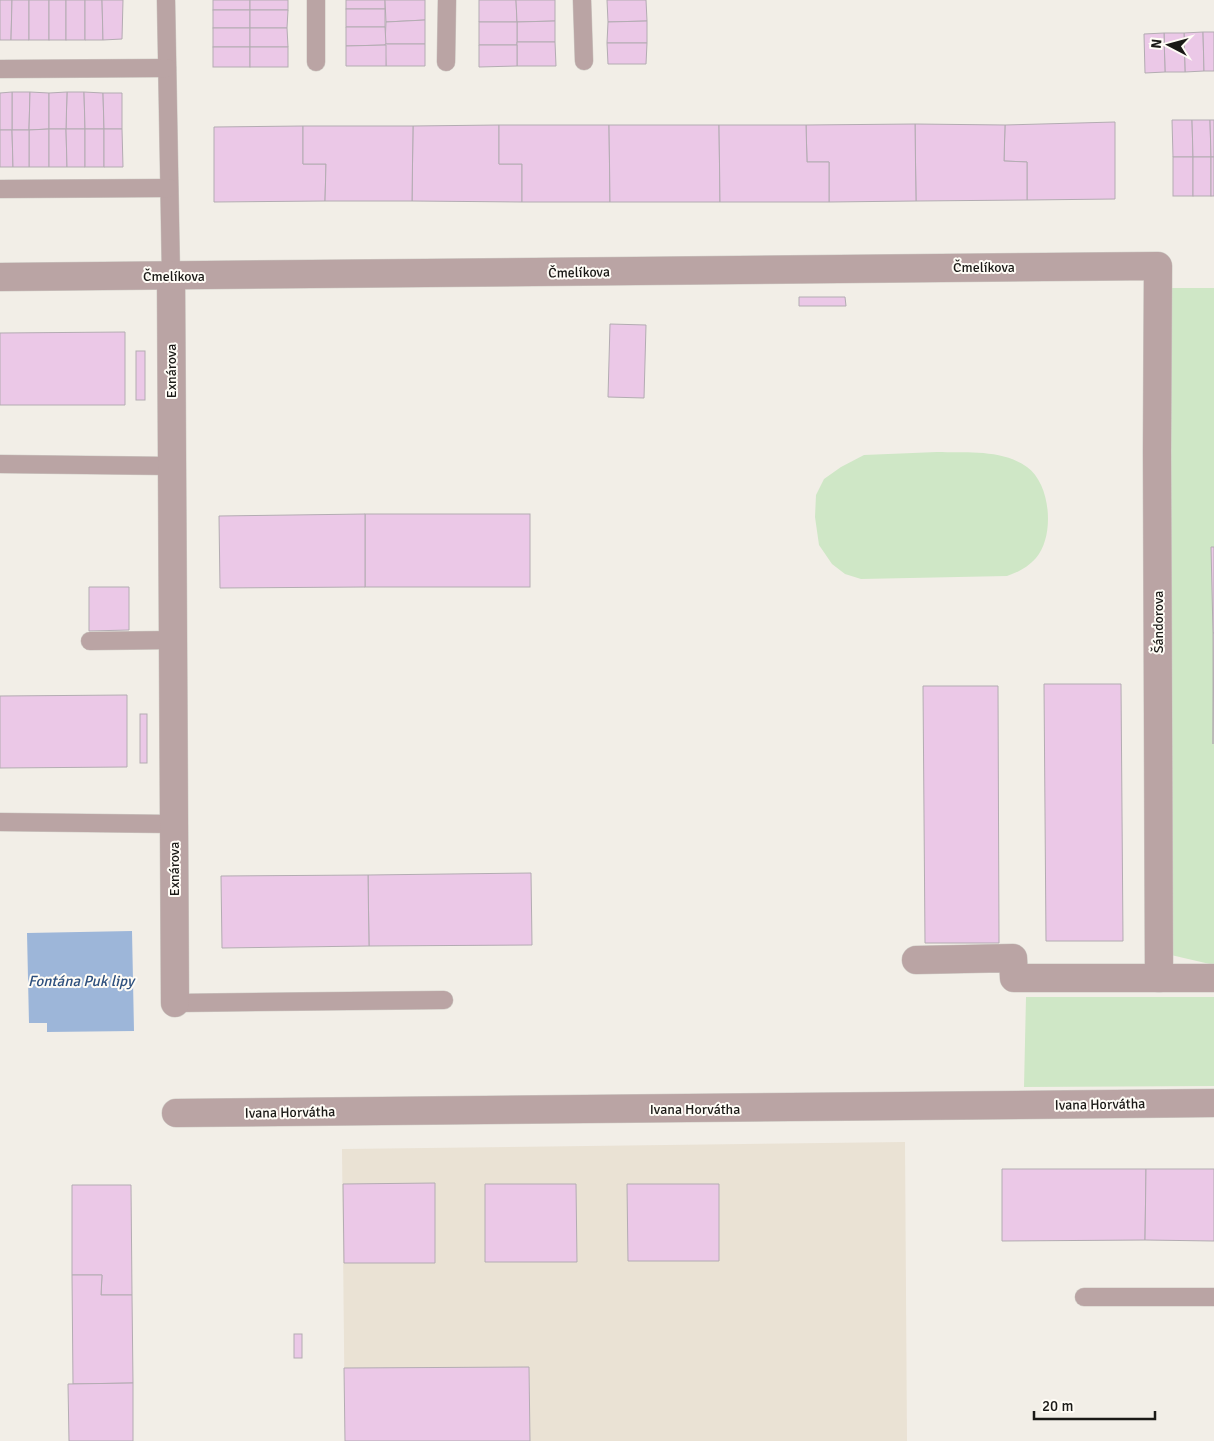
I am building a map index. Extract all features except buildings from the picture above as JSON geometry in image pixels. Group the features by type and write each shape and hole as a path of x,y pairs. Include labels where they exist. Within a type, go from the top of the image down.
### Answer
{"street":[{"name":"Čmelíkova","path":"0,277 1158,266"},
{"name":"Šándorova","path":"1158,266 1159,978"},
{"name":"Exnárova","path":"171,276 176,1003"},
{"path":"916,960 1013,958 1014,978 1214,978"},
{"name":"Ivana Horvátha","path":"176,1114 1214,1103"}],"lane":[{"path":"166,0 171,276"},
{"path":"316,0 316,62"},
{"path":"446,62 447,0"},
{"path":"582,0 584,61"},
{"path":"0,68 168,68"},
{"path":"0,189 169,188"},
{"path":"0,464 172,466"},
{"path":"90,641 173,640"},
{"path":"0,822 174,824"},
{"name":"Exnárova","path":"176,1003 444,1000"},
{"path":"1084,1297 1214,1298"}],"shaded area":[{"path":"905,1142 907,1441 345,1441 342,1149"}],"green space":[{"path":"1169,288 1214,288 1214,965 1171,955"},
{"path":"972,452 1006,457 1027,467 1035,475 1041,485 1048,511 1046,537 1036,558 1022,569 1007,576 861,579 845,574 832,564 819,545 815,517 816,495 824,479 841,467 864,455"},
{"path":"1026,997 1214,997 1214,1086 1024,1087"}],"water":[{"name":"Fontána Puk lipy","path":"132,931 134,1031 47,1032 47,1023 29,1023 27,933"}]}
